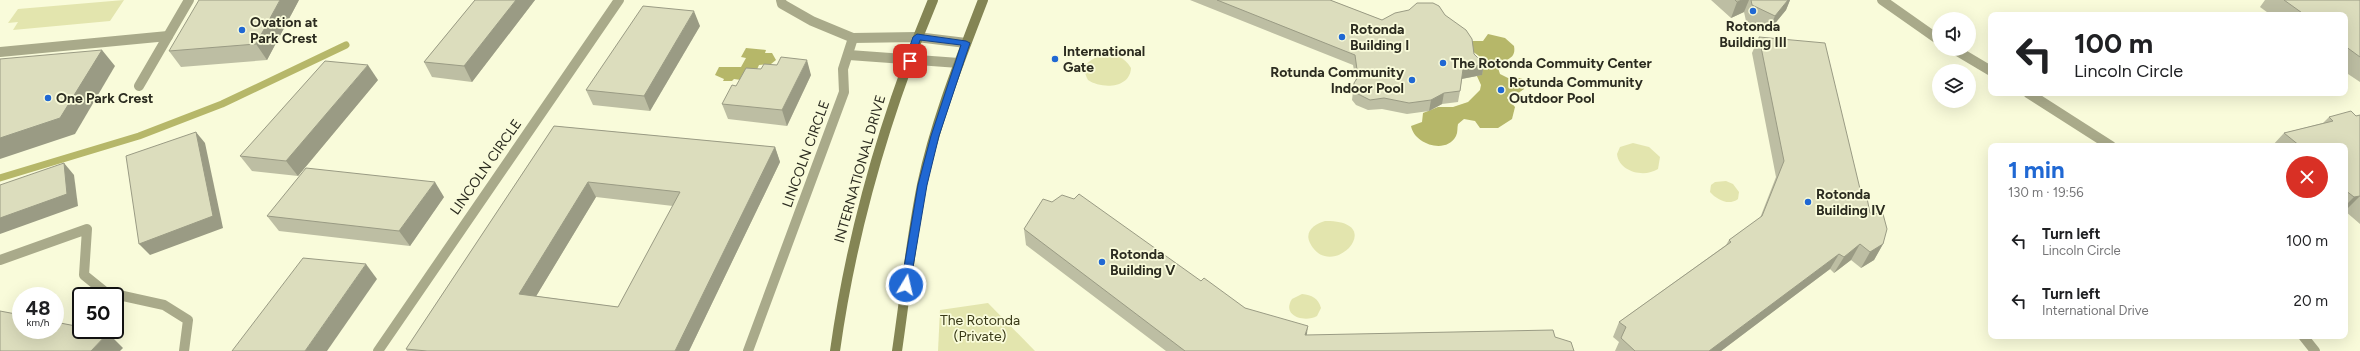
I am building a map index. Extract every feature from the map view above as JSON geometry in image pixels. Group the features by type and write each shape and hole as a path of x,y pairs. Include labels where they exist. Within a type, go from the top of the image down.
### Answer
{"main road":[{"name":"INTERNATIONAL DRIVE","path":"835,351 840,311 859,223 890,116 917,37 934,0"},
{"path":"897,351 922,185 935,136 959,63 983,0"}],"street":[{"path":"139,86 190,0"},
{"name":"LINCOLN CIRCLE","path":"378,351 618,0"},
{"path":"781,0 782,4 795,14 853,38 917,37 966,43"},
{"path":"1882,0 1932,35"},
{"path":"0,52 168,36"},
{"name":"LINCOLN CIRCLE","path":"748,351 844,92 843,69 853,38"},
{"path":"848,55 910,61 959,63"},
{"path":"1966,56 1988,69"},
{"path":"2033,96 2106,143"},
{"path":"0,260 87,230 84,275 105,292 164,305 188,320 186,348 184,351"},
{"path":"2305,339 2315,351"}],"green space":[{"path":"124,0 110,21 13,30 18,22 8,23 18,9"},
{"path":"1103,55 1119,57 1128,64 1131,68 1126,80 1107,86 1088,80 1085,71 1087,64"},
{"path":"1633,143 1649,147 1660,157 1658,169 1652,172 1639,173 1633,172 1622,165 1617,154 1620,147"},
{"path":"1726,181 1733,184 1739,192 1738,199 1731,202 1723,201 1710,192 1711,185 1715,182"},
{"path":"1325,221 1344,223 1353,230 1354,238 1350,247 1341,254 1330,257 1319,254 1310,243 1308,235 1309,232 1314,226"},
{"path":"1302,294 1312,296 1316,299 1321,308 1317,316 1306,319 1292,314 1289,305 1292,299"},
{"name":"The Rotonda (Private)","path":"988,303 1035,351 938,351 940,310"}],"shaded area":[{"name":"Rotunda Community Outdoor Pool","path":"1488,34 1505,38 1514,46 1513,55 1498,68 1500,74 1508,78 1522,78 1524,89 1517,94 1508,96 1507,98 1515,107 1512,119 1498,128 1480,128 1475,121 1464,119 1458,124 1457,134 1451,142 1438,146 1424,142 1413,132 1411,126 1422,122 1423,113 1438,107 1453,107 1468,102 1480,90 1481,85 1476,74 1482,63 1479,56 1472,51 1471,41 1483,41"},
{"path":"746,48 766,50 765,53 772,53 776,60 771,64 759,65 754,76 741,80 734,79 732,81 723,81 724,79 715,75 719,67 741,67 746,58 741,57"}],"building":[{"path":"199,0 280,0 256,44 169,51"},
{"path":"475,0 516,0 464,66 424,62"},
{"path":"1217,0 1330,0 1382,20 1395,13 1409,10 1417,3 1433,3 1439,6 1445,15 1466,30 1472,39 1474,54 1484,64 1463,69 1460,91 1444,93 1431,100 1409,103 1384,98 1370,100 1358,94 1354,89 1354,83 1358,77 1355,55"},
{"path":"1751,0 1788,0 1775,16 1752,5"},
{"path":"2284,0 2360,0 2360,57 2348,48 2348,12 2301,12"},
{"path":"643,6 694,11 644,96 586,90"},
{"name":"Rotonda Building IV","path":"1759,37 1825,43 1861,193 1866,193 1870,213 1883,214 1887,229 1883,244 1870,252 1860,244 1844,257 1839,254 1709,351 1635,351 1621,338 1626,327 1619,322 1731,242 1729,240 1762,216 1784,161"},
{"path":"102,50 60,118 0,138 0,59"},
{"path":"781,57 807,60 782,110 722,104 732,85 736,86 746,68 761,69 764,64 777,65"},
{"path":"325,61 368,65 286,161 240,156"},
{"path":"2351,111 2356,116 2360,115 2360,196 2354,197 2348,192 2348,143 2296,143 2284,133 2333,121 2329,117"},
{"path":"554,126 775,147 675,351 427,351 406,349","holes":["588,182 680,192 618,307 519,294"]},
{"path":"196,132 213,216 139,244 126,156"},
{"path":"64,163 67,194 0,218 0,185"},
{"path":"306,168 435,182 399,231 267,216"},
{"name":"Rotonda Building V","path":"1079,194 1201,281 1204,278 1245,308 1308,326 1305,335 1553,330 1555,337 1571,342 1574,351 1185,351 1024,229 1043,199 1052,202 1062,195 1074,199"},
{"path":"303,258 366,264 305,351 232,351"},
{"path":"0,311 12,313 12,339 64,339 64,324 72,325 72,339 102,339 91,351 0,351"}],"waterway":[{"path":"0,178 139,136 222,104 346,45"}],"place":[{"name":"Rotonda Building III","path":"1753,11"},
{"name":"Ovation at Park Crest","path":"242,30"},
{"name":"Rotonda Building I","path":"1342,37"},
{"name":"International Gate","path":"1055,59"},
{"name":"The Rotonda Commuity Center","path":"1443,63"},
{"name":"Rotunda Community Indoor Pool","path":"1412,80"},
{"name":"Rotunda Community Outdoor Pool","path":"1501,90"},
{"name":"One Park Crest","path":"48,98"},
{"name":"Rotonda Building IV","path":"1808,202"},
{"name":"Rotonda Building V","path":"1102,262"}],"route":[{"path":"906,285 922,185 935,136 966,43 917,37 910,61"}]}
